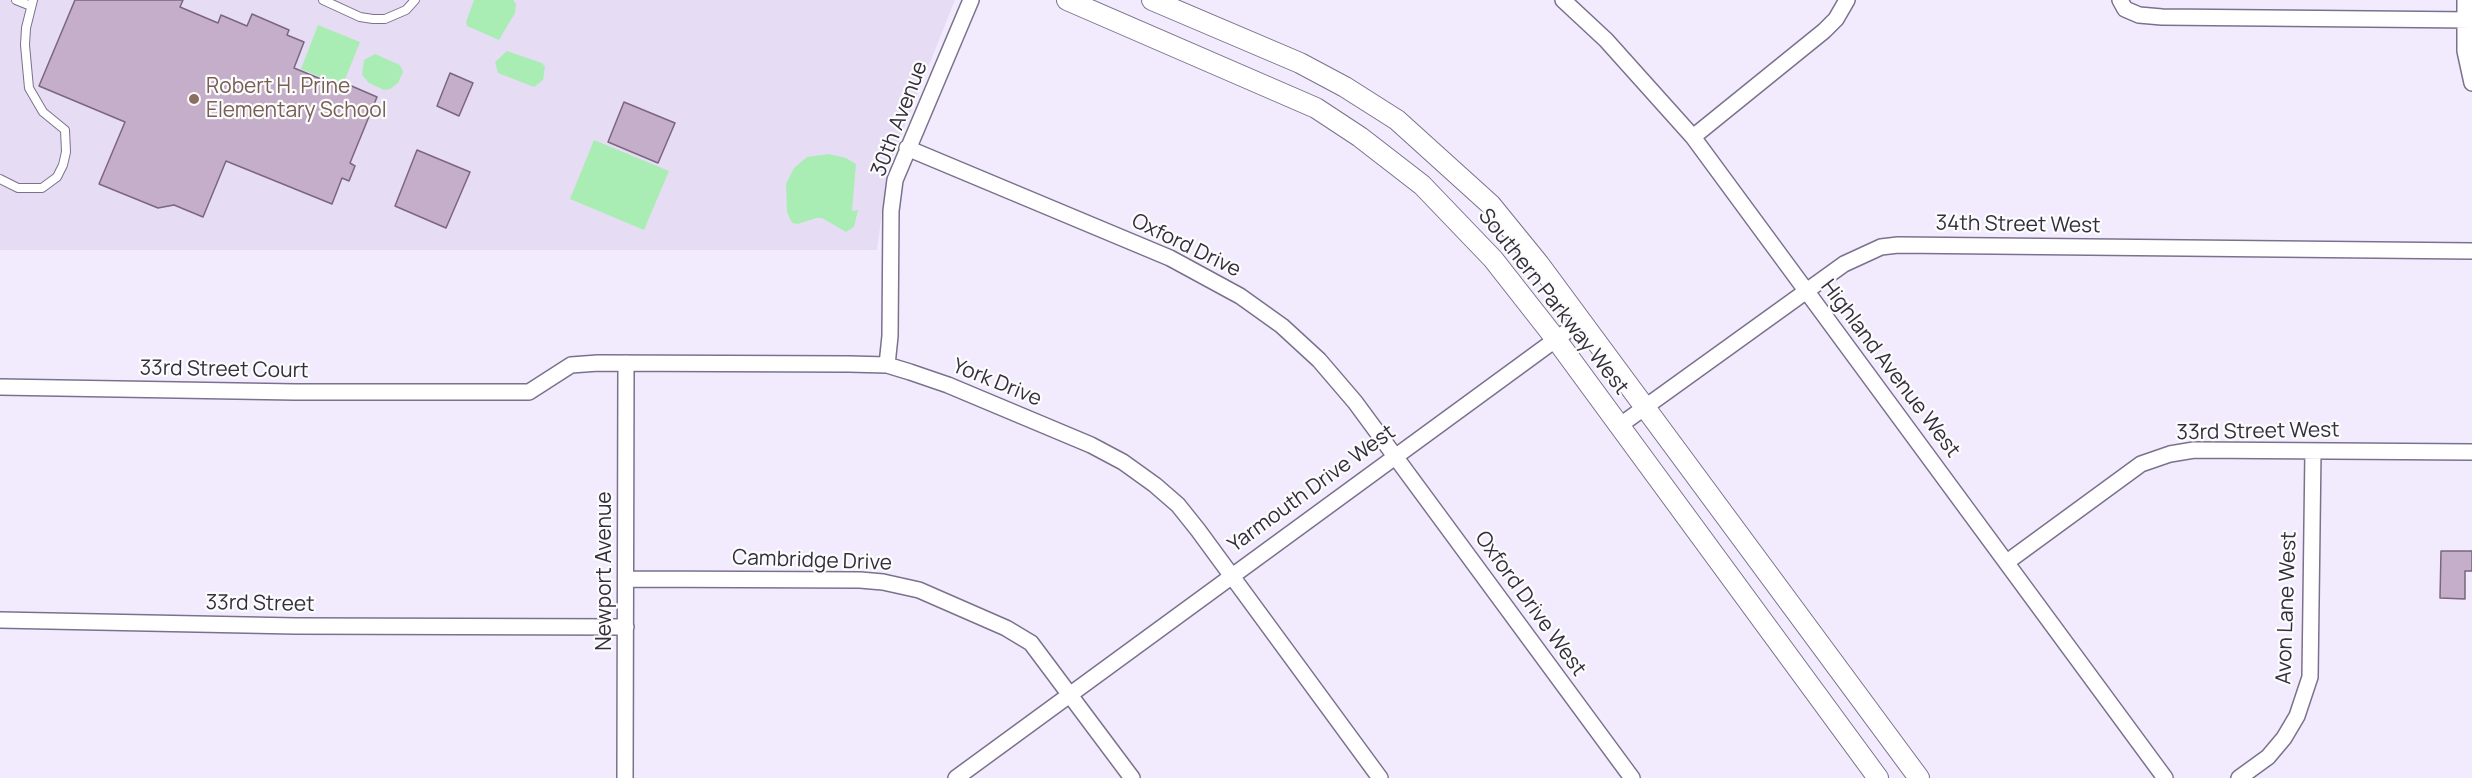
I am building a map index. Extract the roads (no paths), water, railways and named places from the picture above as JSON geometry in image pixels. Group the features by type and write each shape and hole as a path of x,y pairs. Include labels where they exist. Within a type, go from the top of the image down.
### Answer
{"street":[{"name":"30th Avenue","path":"887,365 890,336 891,211 895,180 971,0"},
{"name":"Southern Parkway West","path":"1067,0 1316,108 1360,136 1422,185 1494,259 1555,338 1878,778"},
{"name":"Southern Parkway West","path":"1152,0 1300,63 1345,87 1397,120 1491,205 1539,264 1919,778"},
{"path":"1693,136 1824,31 1847,0"},
{"path":"2465,0 2469,20 2466,51 2472,83"},
{"name":"Highland Avenue West","path":"1571,2 1693,136 2165,778"},
{"path":"2122,4 2139,15 2162,17 2469,20"},
{"name":"Oxford Drive","path":"907,148 1170,258 1240,296 1282,326 1318,360 1355,402 1394,455"},
{"name":"34th Street West","path":"1620,426 1806,292 1860,255 1881,247 1898,245 2472,252"},
{"name":"Yarmouth Drive West","path":"956,778 1394,455 1581,321"},
{"name":"York Drive","path":"447,392 529,392 571,365 626,363 887,365 948,385 1090,445 1123,462 1178,505 1380,778"},
{"name":"Newport Avenue","path":"625,778 626,363"},
{"name":"33rd Street Court","path":"0,387 447,392"},
{"name":"33rd Street West","path":"2007,561 2141,464 2169,454 2194,450 2472,452"},
{"name":"Avon Lane West","path":"2240,778 2268,757 2284,738 2297,716 2310,676 2313,451"},
{"name":"Oxford Drive West","path":"1394,455 1632,778"},
{"name":"Cambridge Drive","path":"626,579 860,580 903,585 1006,628 1031,643 1132,778"},
{"name":"33rd Street","path":"0,620 295,626 626,627"}],"lane":[{"path":"0,179 18,188 42,188 57,177 66,152 65,130 43,112 29,88 25,45 26,28 32,3 16,0"},
{"path":"323,0 360,17 373,19 385,19 406,10 415,0"}],"place":[{"name":"Robert H. Prine Elementary School","path":"194,99"}]}
